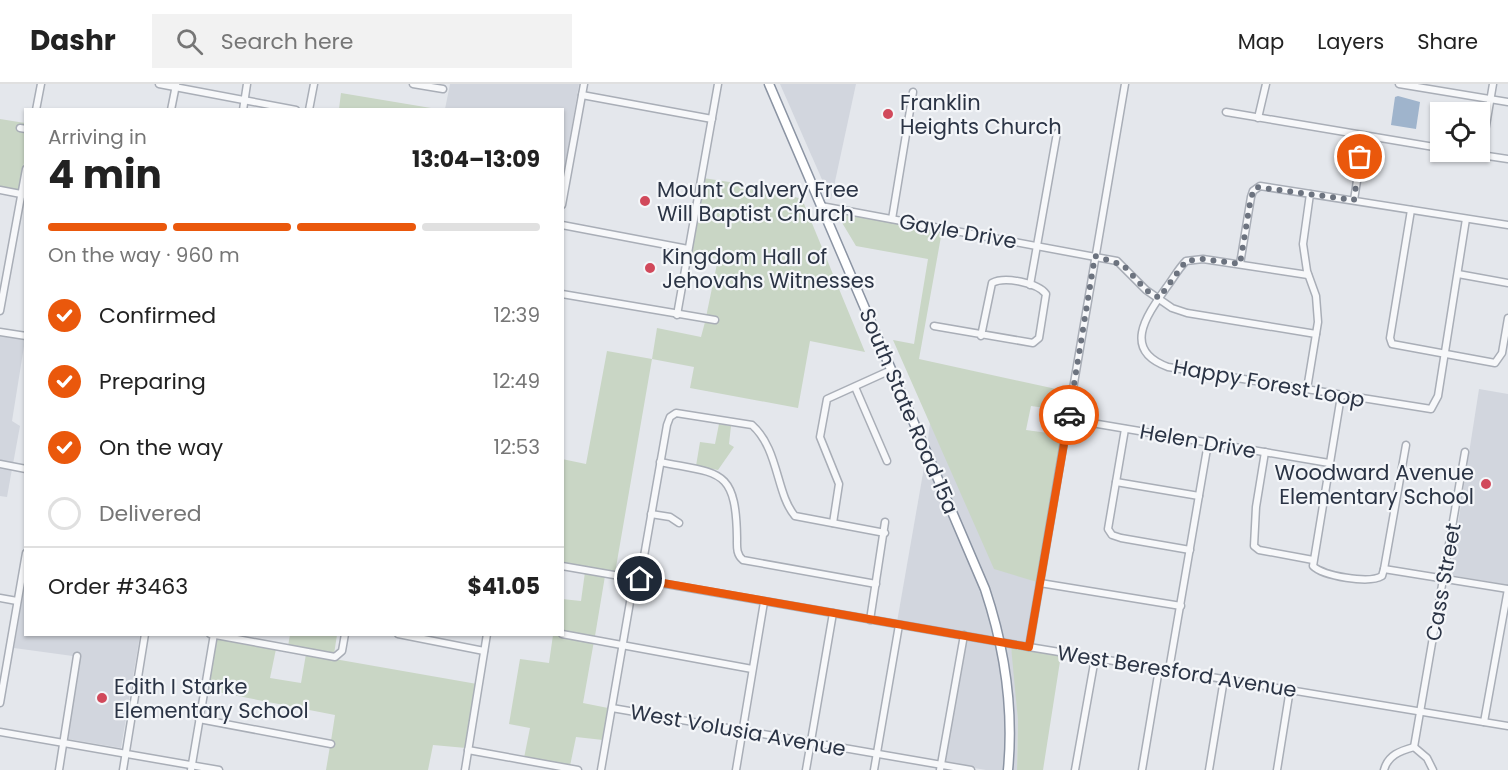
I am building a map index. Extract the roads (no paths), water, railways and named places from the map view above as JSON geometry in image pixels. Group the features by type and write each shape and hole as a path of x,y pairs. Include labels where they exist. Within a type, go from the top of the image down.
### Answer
{"highway":[{"name":"South State Road 15a","path":"769,84 979,574 1001,641 1009,692 1008,770"}],"street":[{"path":"36,108 41,84"},
{"path":"159,84 286,108"},
{"path":"243,108 247,84"},
{"path":"309,108 314,84"},
{"path":"413,84 443,89"},
{"path":"564,194 584,84"},
{"path":"677,315 718,84"},
{"path":"1029,647 1125,84"},
{"path":"1258,118 1266,84"},
{"path":"1399,84 1508,102"},
{"path":"1490,105 1493,84"},
{"path":"171,108 176,86"},
{"path":"892,219 913,92"},
{"path":"582,95 712,119"},
{"path":"1226,112 1430,146"},
{"path":"1030,285 1057,133"},
{"path":"1354,200 1364,136"},
{"path":"1490,156 1508,159"},
{"path":"1240,264 1251,197 1256,187 1508,225"},
{"path":"0,190 23,195 8,261 0,312"},
{"path":"1307,389 1316,334 1316,296 1308,275 1303,244 1310,194"},
{"name":"Gayle Drive","path":"821,206 1095,256 1123,265 1146,290 1172,308 1201,317 1316,334"},
{"path":"1411,210 1390,338 1396,347 1495,363 1502,353 1508,318"},
{"name":"Happy Forest Loop","path":"1308,275 1203,259 1186,261 1142,324 1141,333 1146,352 1153,360 1187,371 1431,409 1438,396 1467,219"},
{"path":"564,225 688,249"},
{"path":"0,259 8,261"},
{"path":"1458,274 1508,283"},
{"path":"934,326 981,336 1028,344 1037,342 1046,294 1043,290 1030,285 1003,280 993,283 981,336"},
{"path":"564,294 715,320"},
{"path":"0,332 24,336"},
{"path":"833,523 838,484 820,437 827,399 891,370"},
{"path":"855,387 886,461"},
{"path":"1341,396 1312,566 1323,573 1369,580 1382,576 1406,445"},
{"path":"601,770 623,643 670,417 676,413 752,425 761,433 789,508 795,516 885,533"},
{"name":"Helen Drive","path":"1068,419 1329,463"},
{"path":"1125,429 1108,522 1112,535 1190,550"},
{"path":"1169,670 1208,443"},
{"path":"1265,452 1254,546 1259,550 1312,560"},
{"name":"Cass Street","path":"1414,747 1465,452"},
{"path":"660,462 712,472 723,478 735,507 737,552 743,560 876,584"},
{"path":"0,464 24,468"},
{"path":"1116,482 1199,496"},
{"path":"651,514 670,517 679,523"},
{"path":"870,620 885,522"},
{"path":"0,703 24,564"},
{"name":"West Beresford Avenue","path":"564,566 1159,669 1508,726"},
{"path":"1384,569 1508,589 1484,722"},
{"path":"1040,583 1181,606"},
{"path":"0,598 17,601"},
{"path":"736,770 764,602"},
{"path":"806,770 833,613"},
{"path":"874,770 899,625"},
{"path":"564,634 623,643 752,669"},
{"path":"941,767 964,635"},
{"path":"123,770 145,636"},
{"path":"191,768 213,636"},
{"path":"219,636 339,656 344,636"},
{"path":"408,636 484,651"},
{"path":"465,770 487,636"},
{"path":"59,770 77,656"},
{"path":"1075,770 1095,658"},
{"path":"1142,770 1159,669"},
{"path":"1209,770 1224,679"},
{"path":"1277,770 1290,689"},
{"name":"West Volusia Avenue","path":"612,708 941,767 971,770"},
{"path":"199,719 331,744"},
{"path":"0,732 191,768 219,770"},
{"path":"1384,770 1388,760 1397,752 1414,747 1427,758 1433,770"},
{"path":"468,750 578,770"}],"water":[{"path":"1395,97 1420,102 1416,129 1391,125"}],"place":[{"name":"Franklin Heights Church","path":"888,114"},
{"name":"Mount Calvery Free Will Baptist Church","path":"645,201"},
{"name":"Kingdom Hall of Jehovahs Witnesses","path":"650,268"},
{"name":"Woodward Avenue Elementary School","path":"1486,484"},
{"name":"Edith I Starke Elementary School","path":"102,698"}]}
